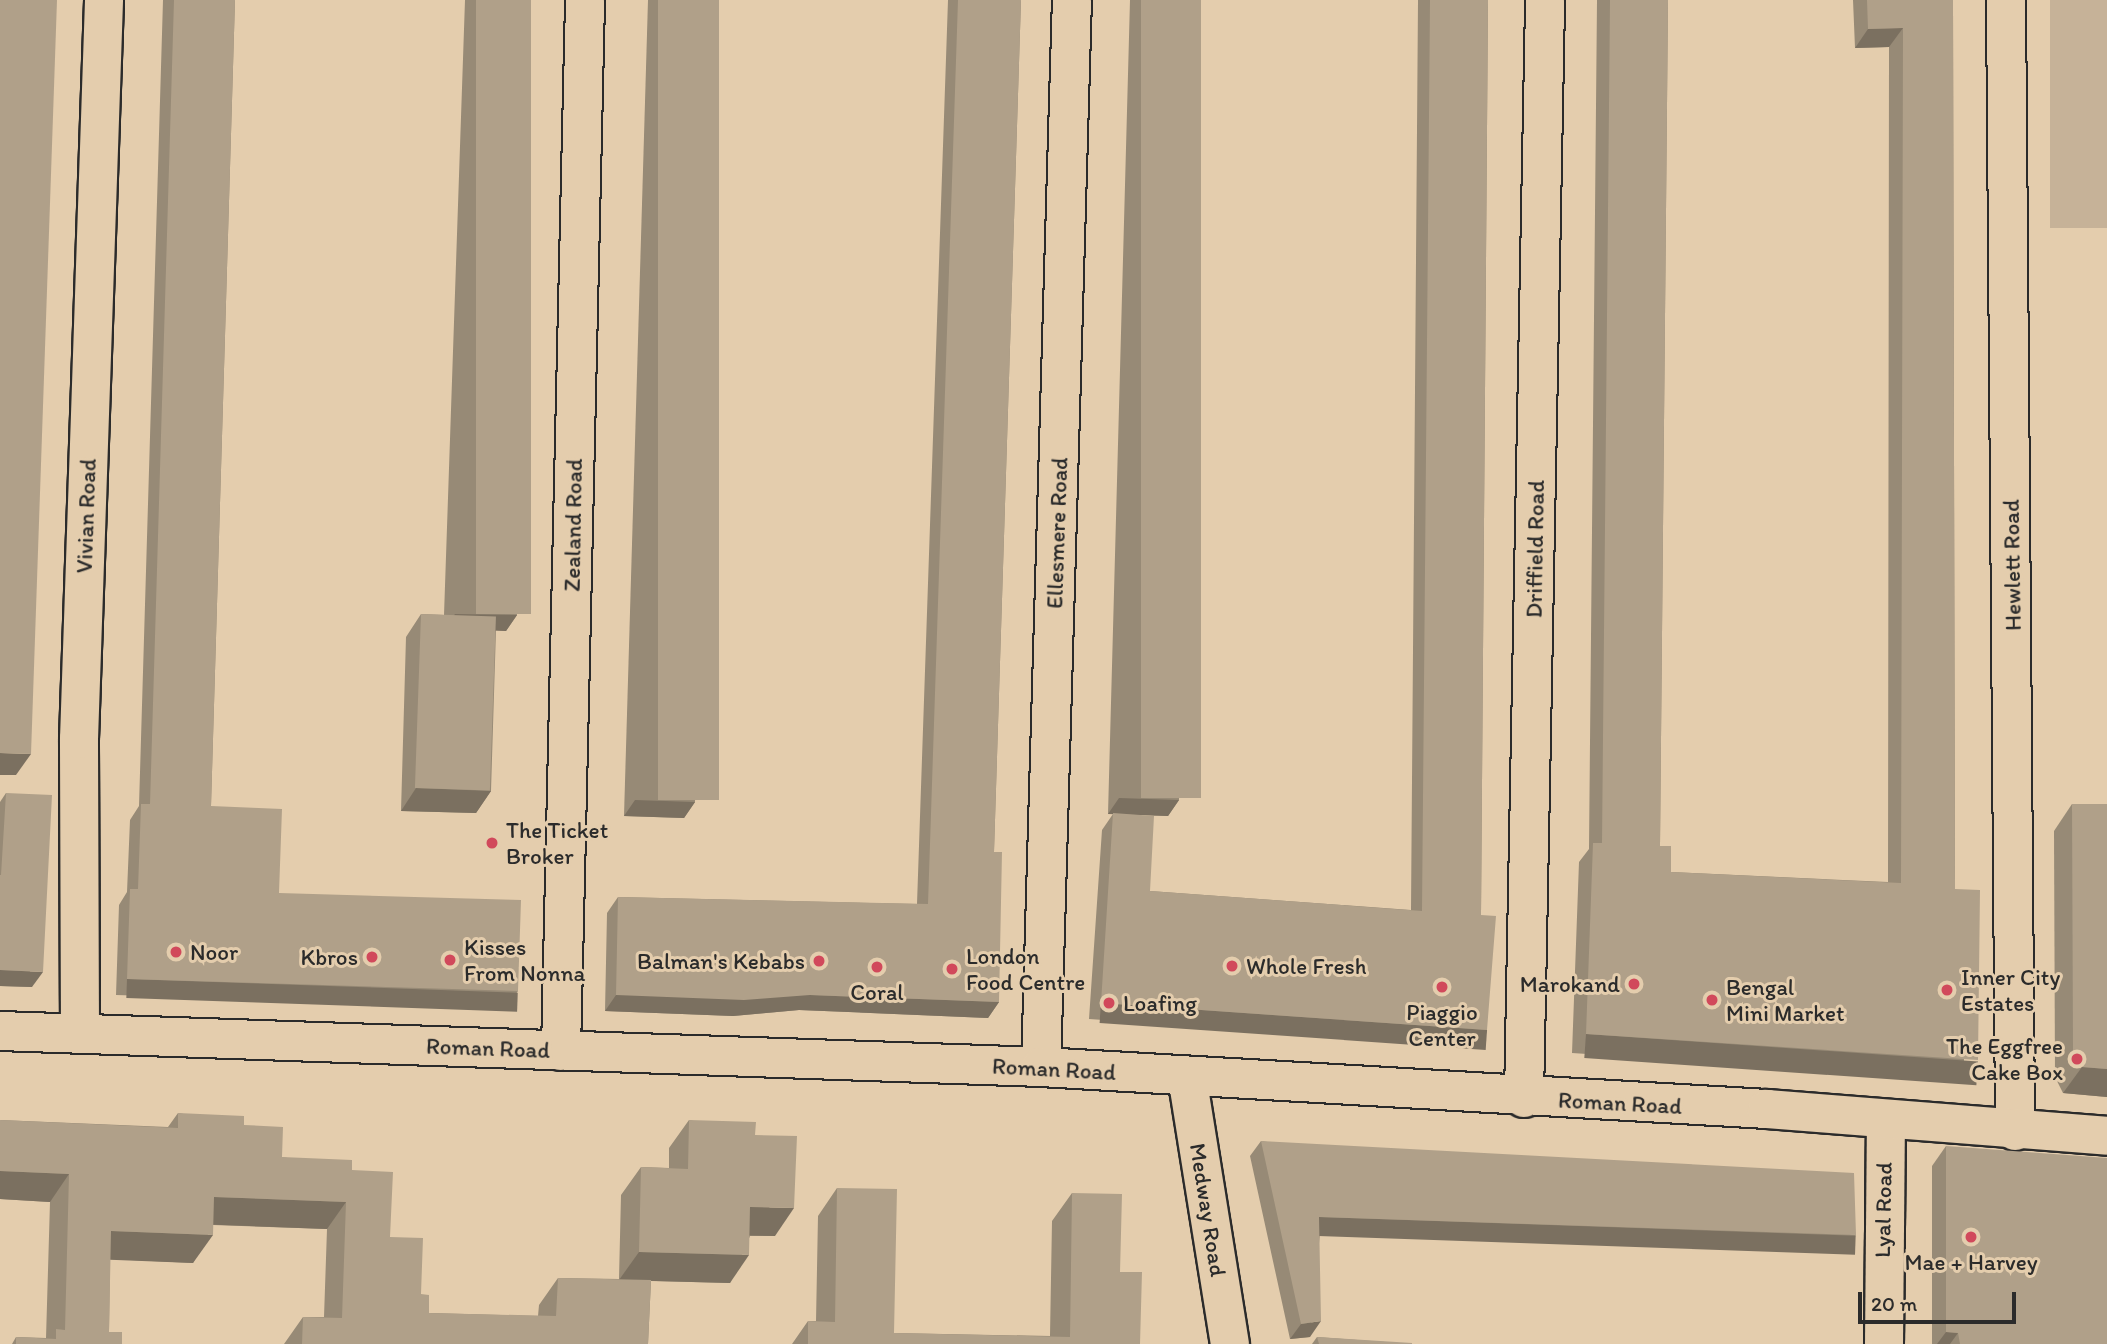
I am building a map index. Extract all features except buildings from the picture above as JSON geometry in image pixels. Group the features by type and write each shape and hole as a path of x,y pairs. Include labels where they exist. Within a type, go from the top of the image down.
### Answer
{"street":[{"name":"Vivian Road","path":"80,1033 79,739 104,0"},
{"name":"Zealand Road","path":"561,1051 585,0"},
{"name":"Ellesmere Road","path":"1041,1067 1072,0"},
{"name":"Driffield Road","path":"1524,1098 1545,0"},
{"name":"Hewlett Road","path":"2006,0 2015,1131"},
{"name":"Roman Road","path":"0,1031 1041,1067 1886,1119 2107,1136"},
{"name":"Medway Road","path":"1187,1076 1230,1344"},
{"name":"Lyal Road","path":"1884,1344 1886,1119"}],"shaded area":[{"path":"2050,0 2107,0 2107,228 2050,228"}],"place":[{"name":"The Ticket Broker","path":"492,843"},
{"name":"Noor","path":"176,952"},
{"name":"Kbros","path":"372,957"},
{"name":"Kisses From Nonna","path":"450,960"},
{"name":"Balman's Kebabs","path":"819,961"},
{"name":"Whole Fresh","path":"1232,966"},
{"name":"Coral","path":"877,967"},
{"name":"London Food Centre","path":"952,969"},
{"name":"Marokand","path":"1634,984"},
{"name":"Piaggio Center","path":"1442,987"},
{"name":"Inner City Estates","path":"1947,990"},
{"name":"Bengal Mini Market","path":"1712,1000"},
{"name":"Loafing","path":"1109,1003"},
{"name":"The Eggfree Cake Box","path":"2077,1059"},
{"name":"Mae + Harvey","path":"1971,1237"}]}
